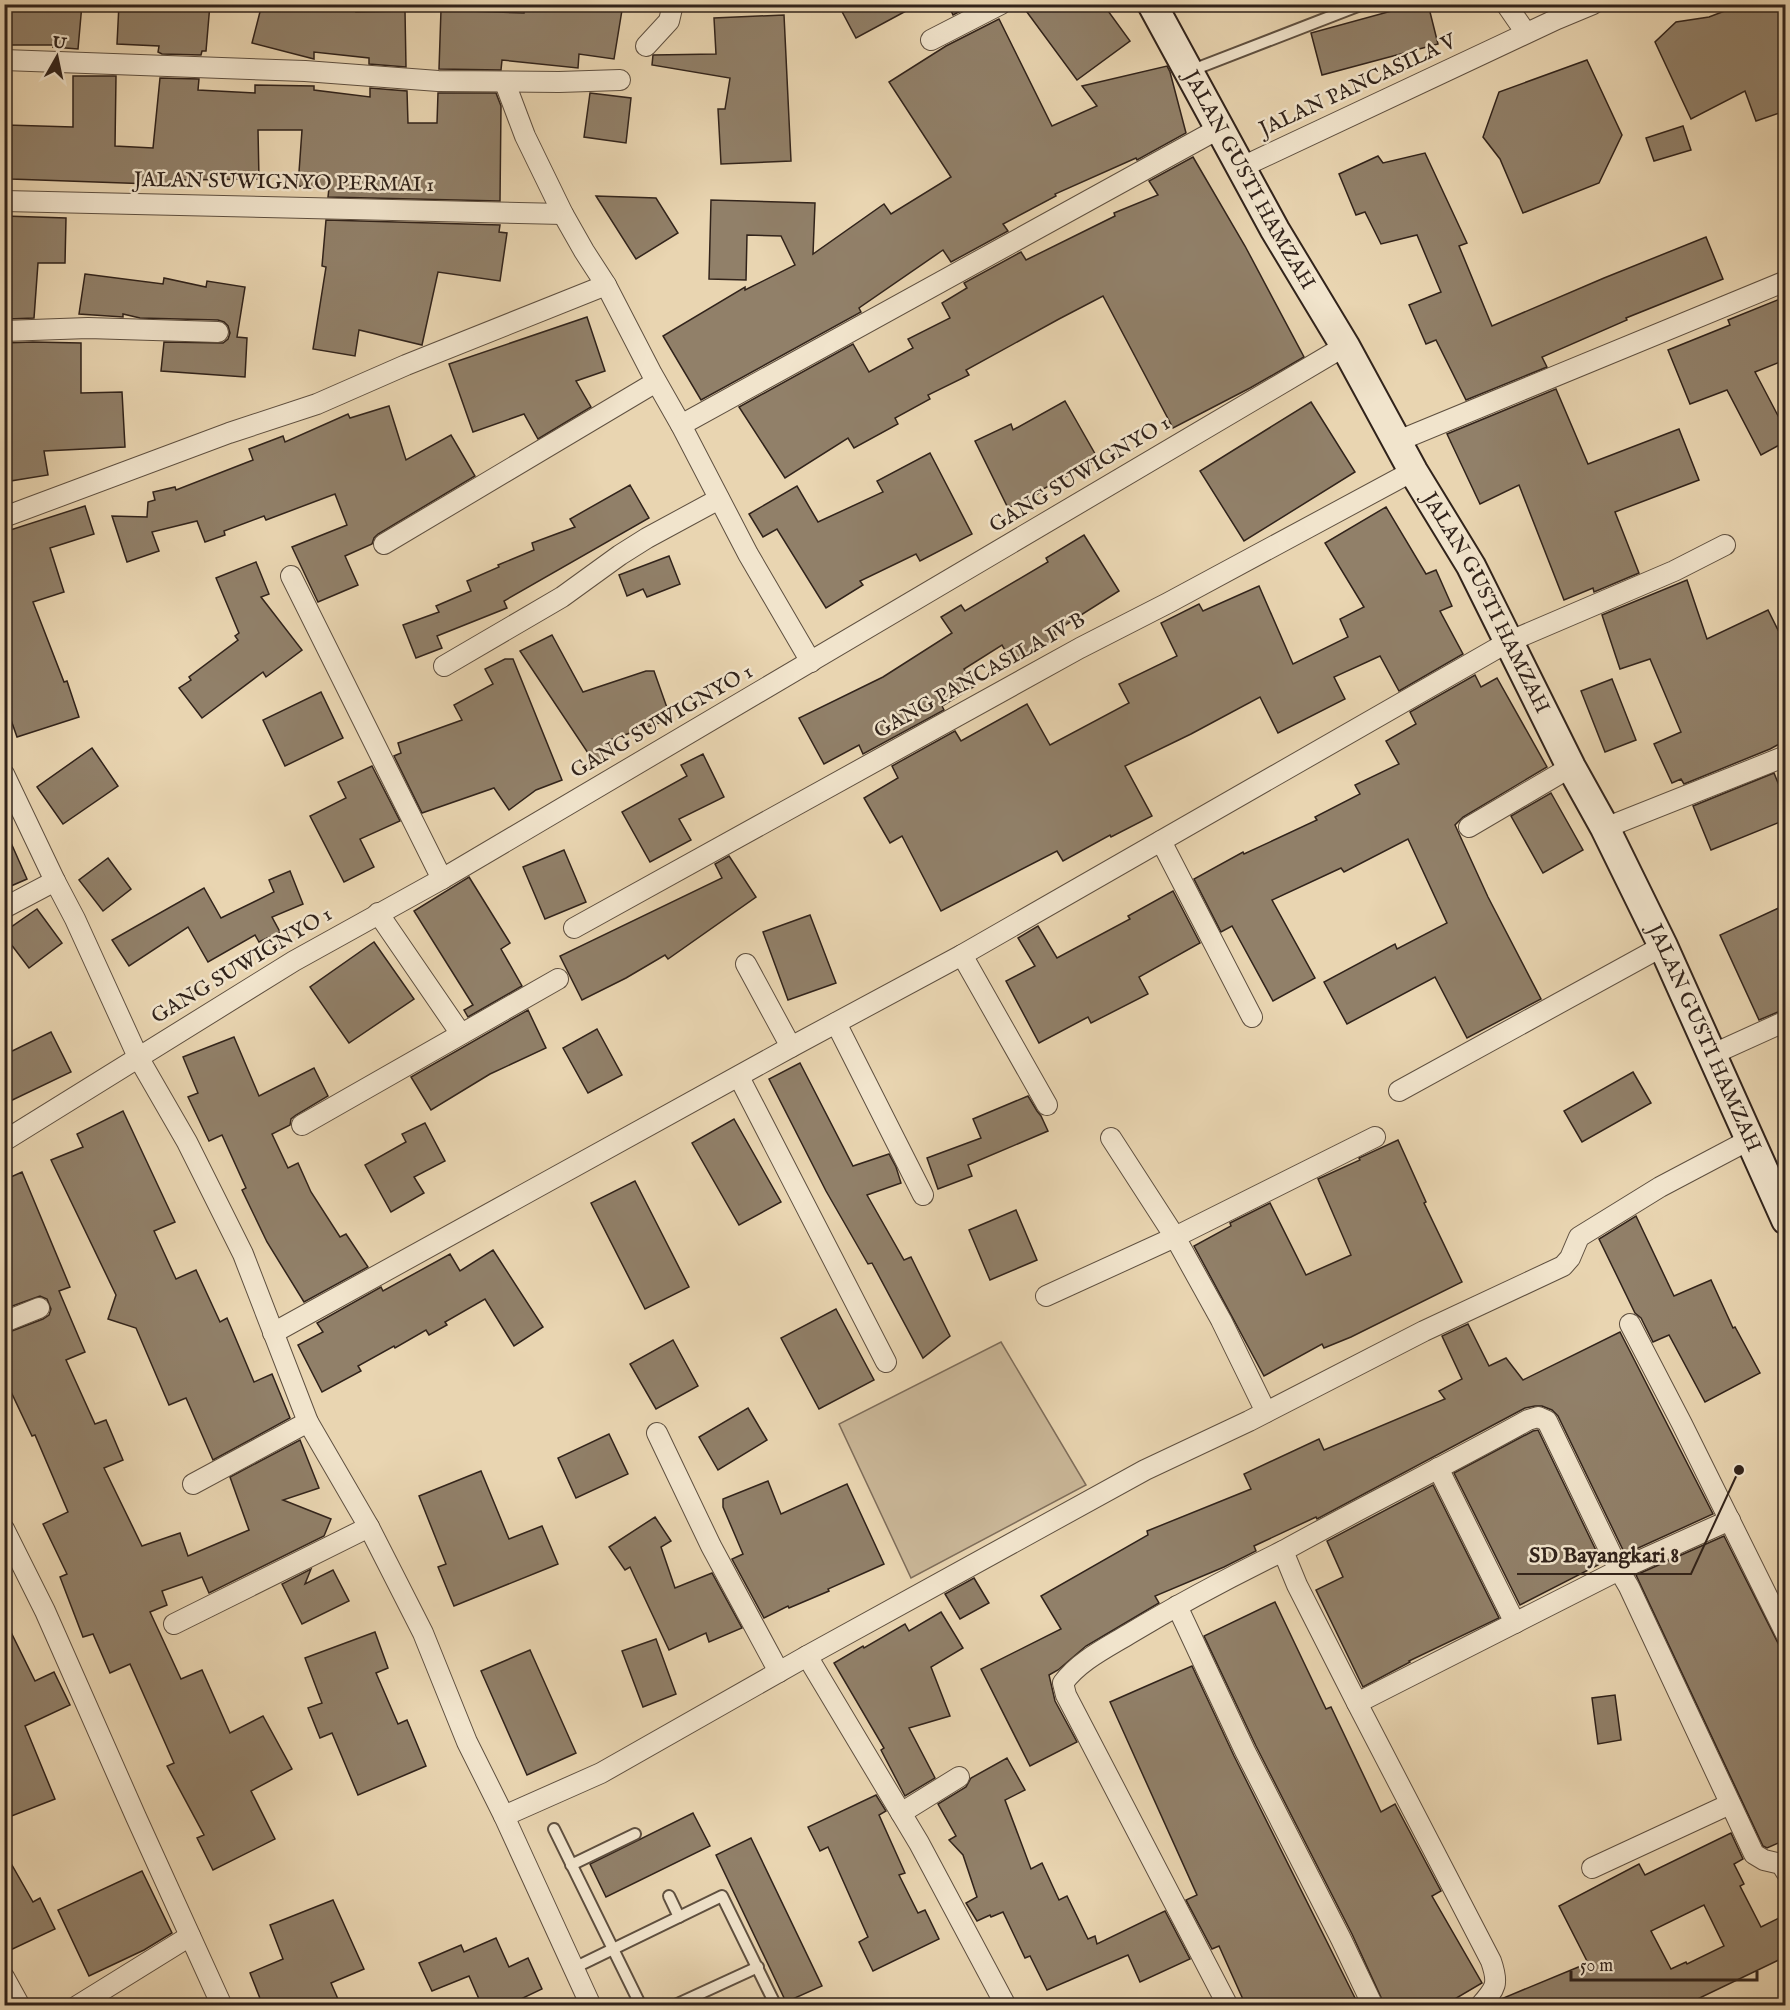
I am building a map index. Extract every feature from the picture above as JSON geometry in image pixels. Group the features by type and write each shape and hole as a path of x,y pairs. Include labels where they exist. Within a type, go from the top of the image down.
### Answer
{"street":[{"path":"646,46 669,21 673,4"},
{"path":"931,40 1001,4"},
{"name":"JALAN GUSTI HAMZAH","path":"1152,4 1275,230 1345,346 1413,471 1472,566 1508,642 1571,767 1605,828 1663,946 1749,1140 1777,1174 1785,1220"},
{"path":"1506,4 1526,33"},
{"name":"JALAN PANCASILA V","path":"1242,167 1526,33 1593,4"},
{"path":"4,60 305,71 438,81 620,80"},
{"path":"505,82 525,136 563,214 606,285 718,499 811,662"},
{"path":"681,425 1220,128"},
{"name":"JALAN SUWIGNYO PERMAI 1","path":"4,201 563,214"},
{"path":"1398,441 1785,281"},
{"path":"4,517 229,433 317,404 406,365 606,285"},
{"path":"4,331 88,328 218,332"},
{"name":"GANG SUWIGNYO 1","path":"4,1141 294,961 442,879 1345,346"},
{"path":"384,544 519,466 656,382"},
{"name":"GANG PANCASILA IV B","path":"574,928 1060,659 1413,471"},
{"path":"444,666 562,597 647,538 718,499"},
{"path":"273,1333 962,955 1508,642 1674,571 1725,546"},
{"path":"291,576 442,879"},
{"path":"1605,828 1785,756"},
{"path":"1469,827 1571,767"},
{"path":"4,774 75,919 138,1057 187,1142 243,1254 308,1422 369,1527 423,1633 467,1742 504,1816 591,2006"},
{"path":"1161,841 1252,1017"},
{"path":"4,908 55,881"},
{"path":"378,913 461,1034"},
{"path":"1399,1091 1663,946"},
{"path":"962,955 1047,1105"},
{"path":"746,964 791,1047"},
{"path":"302,1125 558,979"},
{"path":"1711,1055 1785,1021"},
{"path":"836,1023 923,1195"},
{"path":"739,1077 886,1362"},
{"path":"1046,1296 1175,1237 1375,1137"},
{"path":"1111,1138 1175,1237 1221,1320 1266,1412"},
{"path":"504,1816 601,1773 807,1656 1145,1470 1266,1412 1424,1331 1563,1266 1570,1258 1579,1237 1660,1187 1749,1140"},
{"path":"4,1322 39,1308"},
{"path":"1630,1324 1785,1634"},
{"path":"1228,2006 1066,1695 1063,1683 1072,1671 1091,1657 1177,1606 1361,1507 1528,1420 1538,1417 1547,1421 1629,1587 1754,1854 1764,1860 1784,1866"},
{"path":"193,1484 308,1422"},
{"path":"657,1433 711,1546 779,1672"},
{"path":"1438,1468 1515,1623"},
{"path":"1357,1703 1619,1570 1730,1520"},
{"path":"174,1624 369,1527"},
{"path":"4,1528 45,1611 222,2006"},
{"path":"1283,1551 1297,1585 1491,1961 1497,1978 1495,1986 1480,2006"},
{"path":"1177,1606 1245,1751 1373,2006"},
{"path":"807,1656 919,1843 1005,2006"},
{"path":"901,1813 959,1777"},
{"path":"1592,1868 1730,1804"},
{"path":"77,2006 190,1936"},
{"path":"4,1977 20,2006"}],"lane":[{"path":"1187,72 1363,4"},
{"path":"554,1829 641,2006"},
{"path":"571,1865 635,1834"},
{"path":"669,1896 679,1917"},
{"path":"574,1968 722,1896 776,2006"},
{"path":"673,2006 758,1967"}],"shaded area":[{"path":"1001,1342 1086,1485 911,1578 839,1424"}],"building":[{"path":"4,4 82,4 78,49 53,47 54,45 4,45"},
{"path":"119,4 210,4 206,51 202,51 201,55 162,54 158,52 159,46 117,44"},
{"path":"262,4 357,4 356,12 405,11 406,67 369,64 369,58 314,52 314,59 252,43"},
{"path":"524,4 623,4 614,59 579,54 578,68 502,60 501,70 439,69 441,10 524,13"},
{"path":"838,4 919,4 856,38"},
{"path":"948,4 974,4 953,15"},
{"path":"1021,4 1103,4 1130,41 1077,80"},
{"path":"1417,4 1428,4 1438,44 1322,75 1311,33"},
{"path":"1743,4 1785,4 1785,111 1756,121 1745,91 1691,119 1655,42 1676,22 1709,17"},
{"path":"784,15 791,161 721,164 718,109 725,109 730,78 652,65 653,55 716,54 714,18"},
{"path":"999,19 1052,126 1097,106 1082,86 1167,66 1186,133 1137,160 1136,158 1055,194 1056,196 1003,224 1008,231 951,262 943,250 859,308 861,312 701,400 663,336 745,287 745,290 795,265 781,236 747,235 746,280 709,279 711,200 815,203 813,254 884,204 891,214 951,177 889,82 946,46"},
{"path":"1587,60 1622,135 1599,183 1523,213 1500,159 1483,137 1499,92"},
{"path":"73,76 116,76 115,146 153,148 160,78 199,79 198,90 255,93 255,85 314,86 314,90 370,97 370,88 407,91 408,123 437,123 438,93 496,93 501,106 500,201 328,197 329,188 298,186 302,130 258,130 259,179 180,180 180,185 11,179 7,125 73,127"},
{"path":"590,93 631,98 626,143 584,137"},
{"path":"1683,126 1691,150 1654,161 1646,138"},
{"path":"1425,153 1467,243 1459,246 1492,326 1706,237 1723,279 1626,318 1627,320 1542,357 1547,367 1466,400 1436,340 1426,344 1409,305 1441,292 1417,235 1381,244 1365,212 1356,215 1339,174 1378,156 1383,163"},
{"path":"1193,157 1245,246 1304,357 1173,428 1103,296 966,370 969,375 928,395 930,399 895,418 898,424 854,448 848,438 785,478 739,407 853,344 869,372 913,348 908,339 950,318 942,303 967,288 964,283 1021,252 1026,260 1115,216 1114,213 1158,195 1149,181"},
{"path":"596,196 656,198 678,233 636,259"},
{"path":"4,216 66,218 65,263 38,263 34,318 8,319 11,262 4,262"},
{"path":"326,220 500,225 499,232 507,233 500,281 438,272 422,345 359,330 355,356 313,349 326,267 322,266"},
{"path":"85,274 163,284 164,278 206,287 207,281 245,287 237,337 247,338 245,377 161,371 164,342 223,343 228,339 230,333 228,326 218,320 140,318 123,314 123,317 79,314"},
{"path":"1785,297 1785,360 1755,372 1785,429 1785,442 1761,455 1727,390 1690,404 1668,350 1730,325 1728,320"},
{"path":"587,317 605,371 576,381 591,407 538,439 524,414 473,432 449,364"},
{"path":"4,343 81,343 81,393 122,392 125,447 44,451 48,475 4,482"},
{"path":"1556,389 1588,464 1679,429 1699,480 1615,512 1639,573 1594,592 1593,588 1564,600 1519,485 1480,504 1447,434"},
{"path":"1065,401 1098,459 1043,489 1044,491 1008,508 975,441 1011,424 1013,430"},
{"path":"1311,402 1355,472 1244,541 1200,471"},
{"path":"389,406 406,460 451,435 475,476 378,534 372,544 345,556 358,585 318,602 292,547 347,525 335,494 266,520 264,516 224,531 225,535 205,542 197,521 152,532 159,551 127,562 112,516 147,517 148,502 155,500 153,492 175,487 176,490 253,460 249,449 283,436 285,442 348,414 350,418"},
{"path":"930,453 972,534 920,561 916,554 860,581 863,585 826,608 777,529 763,537 749,514 797,486 818,522 883,492 877,481"},
{"path":"630,485 649,518 504,601 507,608 437,636 442,648 416,658 403,625 439,612 436,606 471,591 467,581 534,550 532,543 575,527 570,519"},
{"path":"85,506 94,534 50,548 64,592 33,602 64,682 67,681 79,717 17,737 4,700 4,532"},
{"path":"1386,507 1426,574 1436,570 1452,606 1440,611 1463,654 1399,691 1380,656 1334,677 1345,699 1278,733 1260,697 1125,766 1152,816 1111,837 1110,835 1063,861 1057,851 941,911 902,836 890,843 864,798 898,778 892,766 955,731 961,741 1027,704 1050,745 1129,703 1119,684 1177,656 1161,623 1199,604 1203,611 1259,586 1293,664 1348,637 1340,619 1364,607 1325,543"},
{"path":"1084,535 1119,591 1054,632 1057,637 1013,664 1002,645 964,669 975,686 942,706 944,710 863,754 859,745 824,764 799,718 883,677 952,633 941,617 961,605 965,611 1048,562 1046,558"},
{"path":"669,556 680,584 647,597 643,589 627,596 619,575"},
{"path":"256,562 269,594 261,597 302,650 266,677 263,672 202,718 179,688 191,680 189,677 238,640 235,636 239,633 216,578"},
{"path":"1687,580 1707,639 1768,610 1785,644 1785,741 1684,784 1681,779 1672,783 1654,744 1681,732 1650,659 1620,669 1602,615"},
{"path":"552,635 583,692 646,671 654,671 671,719 607,741 615,753 596,765 520,651"},
{"path":"505,659 513,659 562,780 536,790 509,810 494,788 422,813 394,756 401,753 398,743 462,720 454,705 493,684 485,669"},
{"path":"1475,675 1481,687 1497,678 1547,767 1463,817 1455,825 1488,897 1541,999 1467,1038 1435,977 1347,1024 1324,982 1395,944 1397,949 1447,923 1408,839 1344,872 1341,868 1272,900 1315,978 1273,1001 1232,926 1221,932 1194,879 1243,852 1244,854 1317,820 1315,817 1360,794 1355,785 1399,764 1386,741 1416,724 1410,712"},
{"path":"1612,679 1636,740 1605,752 1581,691"},
{"path":"321,692 343,738 285,766 263,720"},
{"path":"92,748 118,786 63,824 37,787"},
{"path":"703,754 724,797 679,819 691,840 650,862 622,812 687,776 681,765"},
{"path":"372,766 400,821 360,839 374,867 344,882 310,816 346,798 338,782"},
{"path":"1774,773 1785,800 1785,820 1711,850 1693,806"},
{"path":"1551,793 1583,850 1543,873 1511,816"},
{"path":"4,827 27,879 4,889"},
{"path":"564,850 586,902 545,919 523,867"},
{"path":"729,856 756,897 668,959 665,955 582,1000 560,956 722,878 715,864"},
{"path":"108,858 131,889 103,911 79,880"},
{"path":"290,871 303,904 272,917 280,932 259,942 255,935 208,962 188,927 129,966 112,940 204,888 221,918 274,892 269,880"},
{"path":"469,877 510,943 501,949 522,986 468,1017 464,1010 473,1005 414,911"},
{"path":"1173,891 1200,943 1139,977 1148,994 1091,1023 1088,1017 1039,1043 1006,981 1035,966 1018,938 1038,926 1057,958 1130,919 1128,916"},
{"path":"1785,905 1785,1009 1759,1020 1720,935"},
{"path":"37,909 62,943 29,968 4,932"},
{"path":"810,915 836,983 788,1000 763,932"},
{"path":"374,942 414,999 349,1043 310,987"},
{"path":"528,1010 546,1048 490,1074 431,1110 411,1077"},
{"path":"597,1029 622,1075 588,1093 563,1048"},
{"path":"51,1032 71,1072 4,1104 4,1055"},
{"path":"234,1037 259,1096 314,1068 328,1096 296,1115 291,1119 290,1125 272,1134 288,1168 298,1163 311,1192 340,1237 346,1234 368,1267 304,1302 267,1242 242,1190 246,1188 222,1135 209,1141 188,1097 198,1093 183,1057"},
{"path":"800,1063 853,1166 889,1154 896,1167 901,1183 867,1195 904,1260 911,1257 950,1336 923,1358 872,1263 868,1264 826,1191 769,1079"},
{"path":"1633,1072 1651,1103 1582,1142 1564,1111"},
{"path":"1028,1096 1048,1131 968,1165 972,1176 938,1189 927,1158 981,1138 973,1119"},
{"path":"123,1111 175,1222 154,1231 176,1279 196,1270 220,1322 227,1318 254,1382 272,1374 290,1418 213,1460 186,1398 169,1405 136,1328 108,1319 116,1295 51,1160 83,1147 77,1134"},
{"path":"734,1119 781,1202 739,1225 692,1143"},
{"path":"425,1123 445,1161 414,1177 424,1193 391,1212 365,1165 406,1142 402,1134"},
{"path":"1398,1140 1426,1202 1424,1203 1462,1282 1351,1337 1324,1348 1322,1344 1264,1376 1194,1246 1231,1226 1230,1223 1270,1203 1306,1275 1351,1255 1318,1179"},
{"path":"22,1172 70,1287 59,1291 85,1352 66,1360 95,1424 106,1420 123,1460 104,1468 142,1546 180,1533 188,1556 249,1530 230,1477 300,1440 319,1488 283,1500 331,1519 324,1536 209,1593 202,1577 162,1591 167,1605 150,1612 181,1679 202,1670 230,1733 263,1716 292,1769 251,1791 275,1839 213,1870 197,1838 204,1835 167,1766 174,1763 130,1664 110,1673 93,1634 83,1637 60,1577 67,1574 43,1524 68,1512 35,1435 32,1436 4,1377 4,1334 43,1319 49,1315 51,1309 47,1299 40,1296 4,1309 4,1180"},
{"path":"635,1181 689,1287 645,1309 591,1203"},
{"path":"1016,1210 1037,1260 990,1280 969,1230"},
{"path":"1636,1216 1674,1296 1711,1280 1733,1328 1735,1327 1760,1373 1705,1402 1669,1335 1653,1342 1641,1318 1635,1313 1599,1239"},
{"path":"493,1250 543,1327 514,1346 485,1299 445,1322 447,1325 429,1335 426,1330 358,1366 361,1371 322,1392 298,1345 323,1332 317,1323 381,1287 383,1291 450,1254 460,1271"},
{"path":"836,1309 874,1380 819,1409 781,1338"},
{"path":"1468,1324 1489,1366 1506,1358 1523,1380 1620,1332 1713,1514 1625,1554 1558,1416 1552,1410 1542,1406 1525,1408 1317,1519 1316,1517 1254,1546 1256,1551 1155,1596 1159,1603 1086,1646 1049,1675 1055,1701 1077,1742 1030,1766 981,1669 1061,1629 1041,1596 1148,1535 1147,1531 1251,1489 1244,1474 1319,1439 1324,1450 1445,1399 1439,1391 1462,1379 1442,1336"},
{"path":"673,1340 698,1386 656,1409 630,1364"},
{"path":"748,1408 767,1440 718,1470 699,1437"},
{"path":"1538,1430 1602,1563 1520,1605 1454,1473"},
{"path":"609,1434 628,1474 576,1498 558,1458"},
{"path":"481,1471 509,1539 542,1526 558,1564 454,1606 438,1567 446,1564 419,1496"},
{"path":"768,1481 781,1514 847,1484 884,1564 828,1589 829,1591 789,1608 788,1606 764,1618 732,1559 743,1554 723,1507 723,1499"},
{"path":"1433,1485 1499,1618 1409,1661 1363,1687 1316,1590 1343,1577 1327,1541"},
{"path":"655,1517 671,1541 661,1547 675,1588 712,1573 742,1628 709,1642 706,1633 669,1650 630,1567 625,1570 609,1547"},
{"path":"1724,1536 1785,1657 1785,1840 1767,1848 1763,1846 1636,1575"},
{"path":"311,1569 305,1584 333,1570 349,1601 302,1624 282,1584"},
{"path":"974,1578 989,1603 960,1619 945,1594"},
{"path":"1275,1602 1326,1709 1331,1707 1381,1812 1395,1804 1441,1891 1432,1896 1482,1983 1443,2006 1385,2006 1352,1934 1256,1746 1204,1636"},
{"path":"941,1612 963,1648 931,1667 950,1716 909,1728 935,1778 905,1796 881,1750 884,1748 834,1663 905,1624 909,1631"},
{"path":"4,1618 35,1681 54,1672 70,1705 25,1726 55,1799 4,1819"},
{"path":"375,1632 388,1668 376,1673 398,1724 407,1720 426,1766 358,1795 332,1733 320,1738 308,1708 322,1703 305,1658"},
{"path":"656,1639 676,1694 643,1707 622,1651"},
{"path":"530,1650 576,1753 527,1775 481,1671"},
{"path":"1192,1666 1234,1756 1359,2006 1246,2006 1219,1946 1212,1949 1186,1900 1197,1895 1110,1702"},
{"path":"1615,1695 1621,1740 1598,1744 1592,1698"},
{"path":"1007,1758 1025,1790 1005,1800 1031,1869 1042,1863 1059,1900 1067,1896 1088,1939 1095,1936 1097,1944 1165,1911 1190,1959 1140,1982 1128,1955 1047,1990 1030,1956 1025,1958 1003,1912 977,1921 966,1903 977,1897 963,1855 949,1840 956,1836 938,1804 966,1787 971,1778"},
{"path":"876,1795 886,1811 879,1815 905,1873 899,1875 918,1913 925,1910 939,1939 873,1971 859,1942 868,1937 828,1847 820,1851 808,1827"},
{"path":"693,1813 710,1846 606,1897 590,1864"},
{"path":"1731,1833 1743,1859 1734,1864 1744,1884 1740,1886 1761,1927 1785,1915 1785,1957 1683,2006 1496,2006 1501,1999 1588,1963 1559,1906 1639,1864 1645,1875","holes":["1704,1905 1724,1946 1671,1969 1651,1931"]},
{"path":"751,1838 822,1986 786,2002 716,1855"},
{"path":"4,1851 33,1902 40,1898 55,1929 4,1953"},
{"path":"142,1871 172,1933 144,1950 89,1976 58,1910"},
{"path":"333,1900 364,1969 331,1983 338,1999 322,2006 263,2006 250,1973 283,1959 270,1925"},
{"path":"496,1938 509,1967 528,1958 542,1989 506,2006 482,2006 469,1976 432,1991 419,1963 461,1945 464,1952"}],"place":[{"name":"SD Bayangkari 8","path":"1739,1470"}]}
